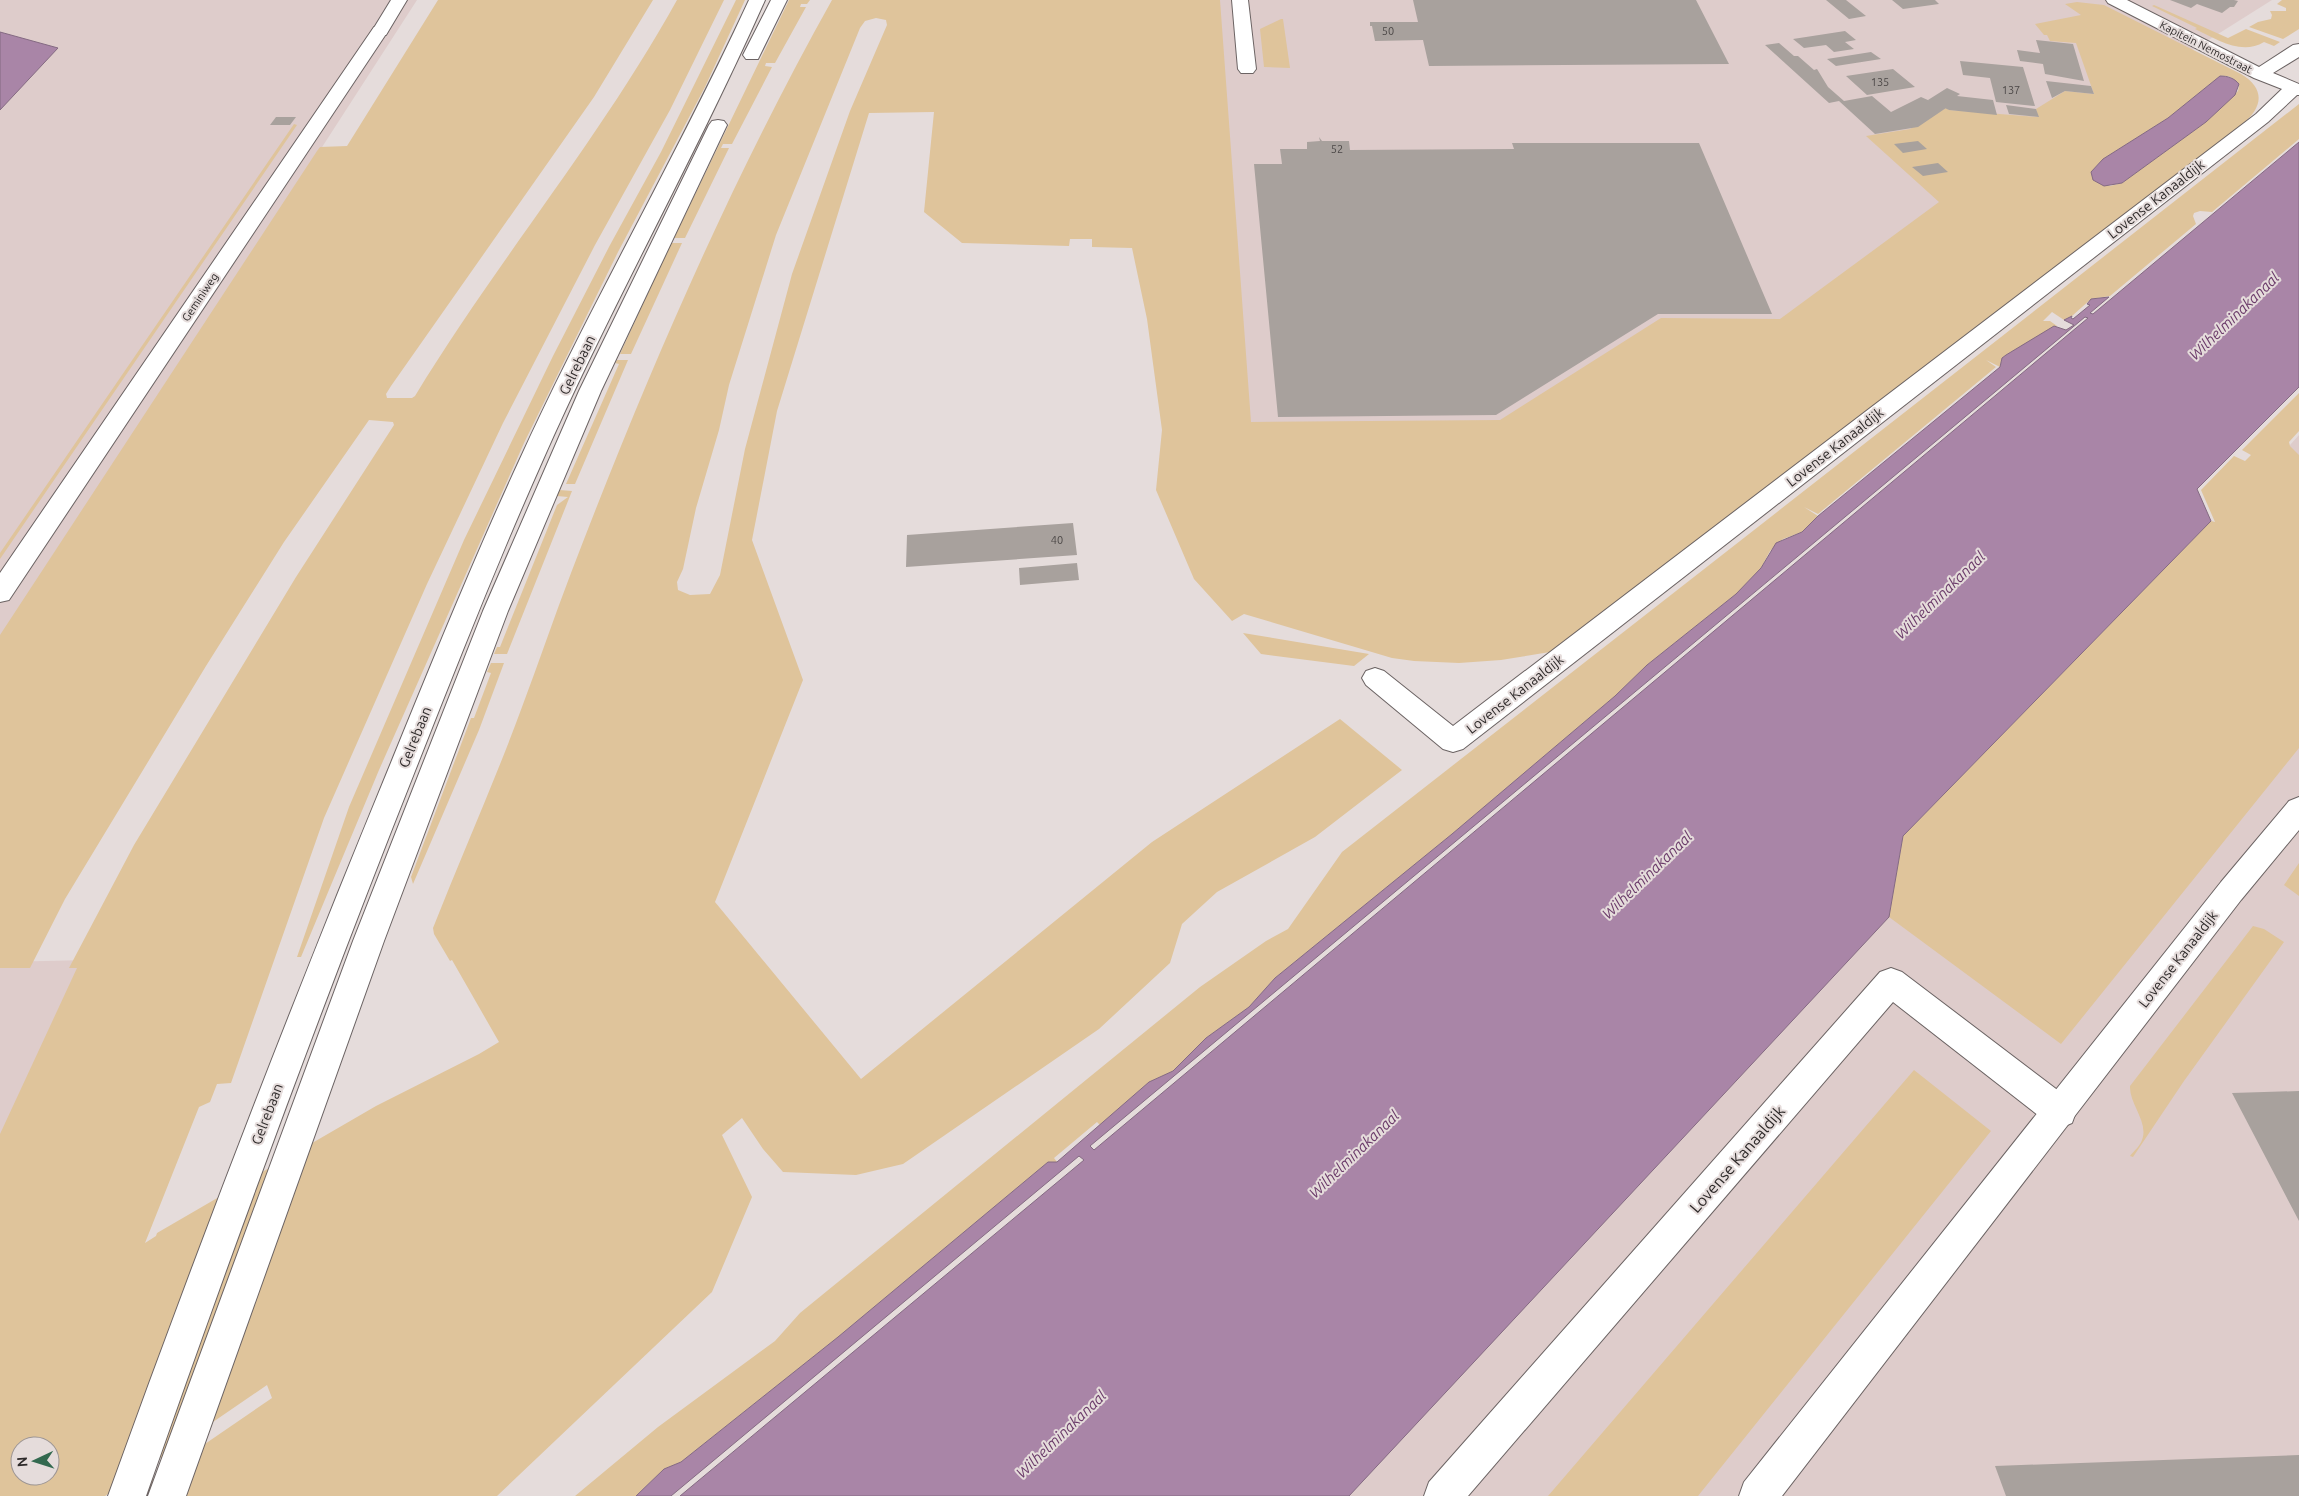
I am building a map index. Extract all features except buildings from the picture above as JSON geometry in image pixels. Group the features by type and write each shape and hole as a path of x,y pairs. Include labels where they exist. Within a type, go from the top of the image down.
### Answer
{"street":[{"name":"Geminiweg","path":"0,593 400,0"},
{"name":"Gelrebaan","path":"127,1496 193,1309 279,1083 441,672 531,460 610,296 699,123 757,0"},
{"name":"Gelrebaan","path":"167,1496 241,1286 401,854 550,483 599,371 779,0"},
{"path":"1240,0 1247,68"},
{"name":"Kapitein Nemostraat","path":"2114,0 2260,74 2296,89"},
{"path":"2260,74 2299,48"},
{"name":"Lovense Kanaaldijk","path":"1375,678 1453,741 2262,118 2296,89"},
{"name":"Lovense Kanaaldijk","path":"1758,1496 2231,891 2299,809"},
{"name":"Lovense Kanaaldijk","path":"1443,1496 1891,982 2060,1112"}],"shaded area":[{"path":"0,0 417,0 0,646"},
{"path":"438,0 653,0 594,97 386,394 387,398 412,398 615,102 677,0 724,0 670,110 595,245 503,423 427,584 324,818 231,1083 217,1084 210,1102 199,1107 145,1243 156,1236 157,1233 376,1106 499,1042 452,960 450,961 434,934 433,928 512,735 565,590 659,354 758,140 832,0 1220,0 1251,422 1500,420 1661,318 1780,319 1939,202 1866,136 1910,129 1946,108 1949,110 2038,117 2036,109 2065,91 2094,94 2076,43 2050,41 2047,35 2044,35 2035,24 2081,15 2065,4 2077,2 2104,5 2241,74 2255,86 2259,99 2254,112 2241,125 1556,651 1501,660 1459,663 1392,658 1244,614 1232,621 1194,579 1156,490 1162,430 1147,319 1132,248 1092,247 1092,239 1070,239 1069,246 962,243 924,212 934,112 869,113 777,411 752,540 803,680 715,902 861,1079 1152,842 1340,719 1402,770 1315,837 1217,892 1182,924 1170,963 1099,1029 903,1164 856,1175 783,1172 763,1149 742,1118 722,1135 752,1197 712,1292 497,1496 129,1496 272,1398 267,1385 105,1496 0,1496 0,1134 77,968 69,968 134,845 296,577 394,425 393,422 369,420 284,542 206,666 65,899 30,968 0,968 0,635 320,147 347,146","holes":["876,18 886,20 887,25 850,111 792,274 745,449 720,575 710,594 690,595 678,590 677,582 683,569 696,508 719,430 729,385 776,235 860,28 865,21","2220,76 2226,76 2236,81 2239,86 2238,91 2206,122 2122,183 2110,186 2093,180 2091,172 2103,159 2168,118"]},
{"path":"736,0 745,0 705,87 618,252 524,443 379,770 301,957 297,957 349,807 464,540 553,356 610,245 661,152"},
{"path":"789,0 810,0 807,4 801,4 800,7 806,7 775,63 766,63 765,66 772,67 732,144 723,144 721,148 729,148 685,238 674,238"},
{"path":"1187,0 2272,0 1946,205 1784,324 1506,424 1245,427"},
{"path":"2282,0 2299,0 2299,29 2283,39 2249,27 2258,22 2271,19 2270,11 2286,11 2286,8 2277,4"},
{"path":"2154,5 2228,38 2246,29 2280,42 2274,46 2264,42 2255,46 2238,47 2195,29 2197,28 2152,6"},
{"path":"1283,19 1290,68 1264,67 1260,29"},
{"path":"2299,104 2299,139 2212,212 2200,211 2194,213 2193,216 2196,224 2110,296 2091,299 2072,316 2064,320 2052,312 2043,321 2050,321 2057,326 2006,355 2002,358 2000,367 1986,360 1996,367 1818,514 1804,507 1818,516 1802,532 1783,539 1770,551 1761,568 1736,594 1647,665 1615,696 1452,834 1275,978 1249,1007 1206,1038 1173,1071 1149,1082 1100,1125 1097,1122 1054,1158 1057,1162 1048,1162 838,1337 681,1462 664,1469 636,1496 575,1496 658,1427 775,1341 800,1313 1200,987 1266,941 1288,929 1342,852"},
{"path":"294,124 297,125 0,559 0,553"},
{"path":"671,243 682,243 631,354 620,354"},
{"path":"617,360 628,360 575,484 566,484 619,364 615,363"},
{"path":"2299,393 2299,431 2289,442 2290,446 2299,455 2299,748 2061,1044 1889,917 1903,836 2211,521 2215,522 2201,490 2234,456 2245,461 2251,455 2242,450"},
{"path":"2299,435 2299,1496 1326,1496 2214,530"},
{"path":"559,490 572,491 507,654 494,654 497,647 500,647 557,505 568,497 557,496"},
{"path":"1243,633 1369,654 1354,666 1261,654"},
{"path":"491,663 504,663 479,730 413,884 411,877 471,718 474,718 491,673 487,672"},
{"path":"2299,863 2299,896 2284,885"},
{"path":"2253,926 2264,929 2284,942 2184,1081 2133,1157 2130,1156 2142,1140 2143,1126 2132,1100 2130,1086"},
{"path":"89,960 0,1151 0,962"},
{"path":"1914,1070 1991,1131 1698,1496 1548,1496"}],"water":[{"path":"0,32 58,48 0,110"},
{"path":"2220,76 2231,78 2239,84 2235,95 2206,122 2122,183 2104,186 2093,180 2091,172 2103,159 2168,118"},
{"name":"Wilhelminakanaal","path":"2299,142 2299,387 2197,489 2211,521 1903,836 1889,917 1349,1496 680,1496 1084,1160 1079,1156 671,1496 636,1496 664,1469 681,1462 838,1337 1048,1162 1057,1162 1149,1082 1173,1071 1206,1038 1249,1007 1275,978 1452,834 1615,696 1647,665 1736,594 1761,568 1776,543 1802,532 1818,516 2000,367 2002,358 2054,326 2066,330 2074,325 2064,320 2072,316 2071,318 2073,319 2090,305 2087,304 2091,299 2109,297 2090,313 2093,314","holes":["2085,317 2088,318 1094,1150 1090,1146"]}]}
